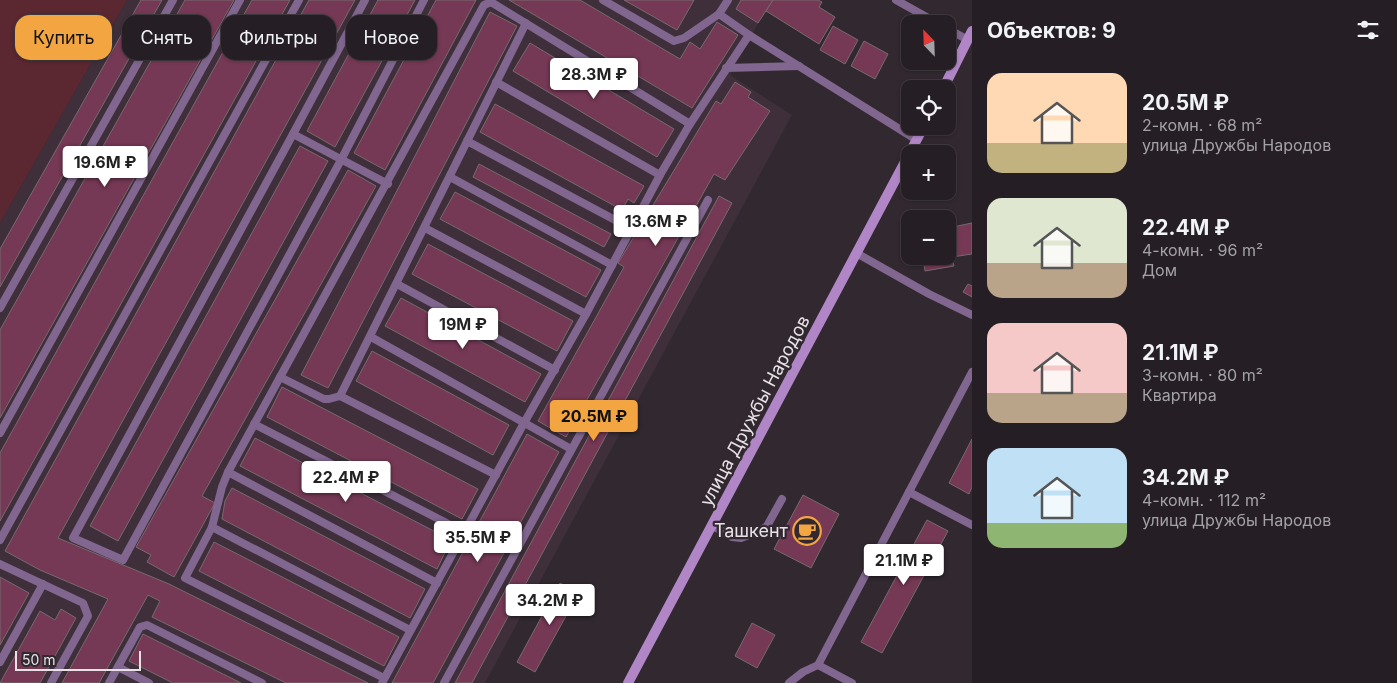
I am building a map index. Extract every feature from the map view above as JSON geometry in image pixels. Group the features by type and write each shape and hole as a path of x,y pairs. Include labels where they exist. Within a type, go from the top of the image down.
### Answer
{"main road":[{"path":"948,80 970,36"},
{"name":"улица Дружбы Народов","path":"628,683 858,254 920,135"}],"lane":[{"path":"0,308 173,0"},
{"path":"0,433 240,0"},
{"path":"0,540 300,0"},
{"path":"365,0 73,538 123,560 341,160 424,0"},
{"path":"603,0 674,40 684,38 719,14 727,2 717,0"},
{"path":"896,0 923,15"},
{"path":"690,124 491,2 484,5 388,184 228,472 222,487 212,527 185,578 383,681 586,314 630,228 660,175 690,124 749,35"},
{"path":"719,14 749,35 917,140"},
{"path":"340,396 526,23"},
{"path":"956,32 970,36"},
{"path":"726,68 799,66"},
{"path":"496,82 660,175"},
{"path":"293,134 388,184"},
{"path":"467,141 630,228"},
{"path":"450,178 612,265"},
{"path":"444,683 708,200"},
{"path":"425,228 586,314"},
{"path":"858,254 929,294 972,315"},
{"path":"397,284 555,370"},
{"path":"371,337 571,449"},
{"path":"789,683 803,672 818,665 972,372"},
{"path":"280,377 324,399 340,396 496,475"},
{"path":"254,424 464,532"},
{"path":"228,472 436,583"},
{"path":"909,492 972,525"},
{"path":"713,526 732,537 741,538 760,531 767,526 782,499"},
{"path":"212,527 410,630"},
{"path":"0,564 83,603 88,616 51,683"},
{"path":"0,662 43,584"},
{"path":"109,683 140,627 147,625 262,683"},
{"path":"818,665 852,683"},
{"path":"118,667 149,683"}],"shaded area":[{"path":"0,0 127,0 112,26 112,15 15,15 15,60 93,60 0,223"},
{"path":"127,0 771,0 730,75 792,115 485,683 0,683 0,223 93,60 112,60 112,26"}],"building":[{"path":"141,0 162,0 154,15 133,15"},
{"path":"185,0 234,0 226,15 221,15 221,23 211,41 211,15 177,15"},
{"path":"252,0 290,0 282,15 244,15"},
{"path":"309,0 355,0 336,34 336,15 301,15"},
{"path":"378,0 415,0 407,15 370,15"},
{"path":"436,0 476,0 385,170 354,153 404,60 437,60 437,15 428,15"},
{"path":"509,0 580,0 680,59 690,42 700,49 717,22 738,35 692,108"},
{"path":"624,0 694,0 677,30"},
{"path":"741,0 773,0 758,23 736,9"},
{"path":"773,0 818,0 822,2 819,7 835,17 819,44 766,11"},
{"path":"490,12 517,26 328,388 301,375"},
{"path":"833,26 858,40 845,64 820,50"},
{"path":"122,34 122,60 128,60 0,287 0,249 107,60 112,60 112,51"},
{"path":"864,41 888,54 875,79 851,66"},
{"path":"530,43 674,129 657,157 513,71"},
{"path":"221,56 221,60 257,60 0,521 0,453"},
{"path":"346,59 382,60 335,147 307,131"},
{"path":"151,60 200,60 0,418 0,330"},
{"path":"276,60 322,60 58,538 169,584 368,683 286,683 152,617 160,601 148,595 99,683 62,683 108,599 40,570 5,551"},
{"path":"735,82 751,92 748,97 770,111 725,180 714,174 566,437 538,421 624,267 618,263 716,101 721,104"},
{"path":"495,104 644,186 634,203 628,199 622,210 480,132"},
{"path":"300,146 328,161 118,541 90,526"},
{"path":"479,164 611,234 604,247 473,177"},
{"path":"348,170 376,186 202,496 215,503 174,577 147,562 151,555 136,547"},
{"path":"455,192 601,270 586,297 440,219"},
{"path":"719,196 732,203 472,683 455,683"},
{"path":"972,223 972,254 956,256 956,226"},
{"path":"428,244 573,321 557,351 412,274"},
{"path":"924,265 954,266 925,271"},
{"path":"968,284 972,286 972,297 963,292"},
{"path":"401,298 541,374 525,402 385,326"},
{"path":"372,351 509,425 493,455 356,381"},
{"path":"282,387 478,489 462,519 267,417"},
{"path":"527,434 559,452 433,683 392,683"},
{"path":"255,438 451,540 437,569 240,466"},
{"path":"972,439 972,487 969,494 949,483"},
{"path":"232,488 425,589 410,618 222,519 225,501"},
{"name":"Ташкент","path":"803,495 839,514 811,568 774,549"},
{"path":"927,520 948,531 882,653 861,642"},
{"path":"214,542 399,637 384,666 199,571"},
{"path":"0,577 29,593 0,645"},
{"path":"560,583 587,598 579,612 571,607 535,672 517,662"},
{"path":"61,609 76,618 40,683 0,683 40,611 55,620"},
{"path":"752,623 775,635 757,668 735,656"},
{"path":"143,634 241,683 173,683 129,661"}],"place":[{"name":"Ташкент","path":"807,531"}]}
